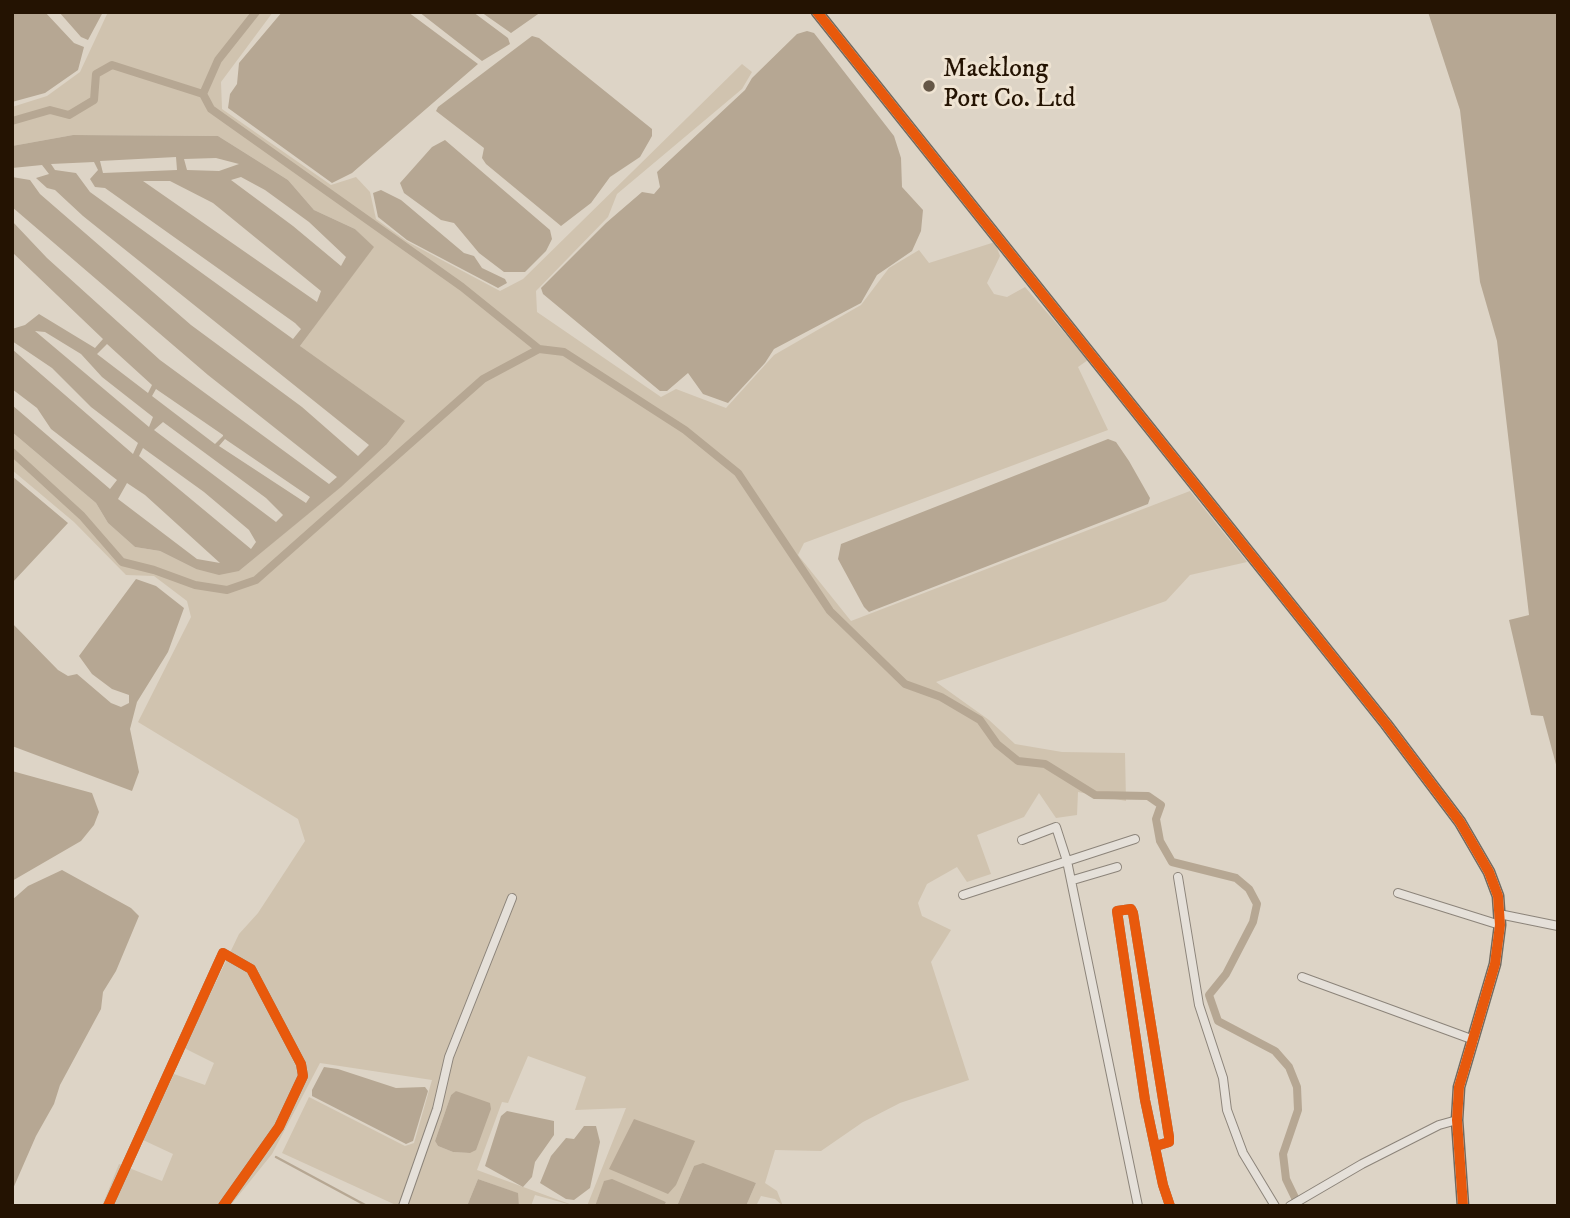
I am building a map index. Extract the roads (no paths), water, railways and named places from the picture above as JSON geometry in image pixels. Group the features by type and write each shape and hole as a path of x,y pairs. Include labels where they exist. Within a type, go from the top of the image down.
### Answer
{"street":[{"path":"817,12 995,231 1410,755 1460,822 1489,872 1498,896 1500,920 1495,964 1460,1087 1457,1120 1463,1206"},
{"path":"1022,840 1056,827 1068,861 1138,1206"},
{"path":"963,895 1135,839"},
{"path":"1073,880 1116,867"},
{"path":"1178,877 1199,1005 1221,1070 1227,1110 1243,1153 1275,1206"},
{"path":"1398,893 1500,920 1558,926"},
{"path":"403,1206 437,1109 449,1056 512,898"},
{"path":"1156,1146 1169,1142 1169,1137 1131,909 1117,911 1145,1100 1170,1206"},
{"path":"108,1206 223,953 251,969 301,1064 303,1076 279,1127 223,1206"},
{"path":"1302,977 1474,1040"},
{"path":"1290,1206 1439,1125 1457,1120"}],"waterway":[{"path":"256,12 218,60 203,94 211,109 462,287 539,349"},
{"path":"12,121 50,110 69,115 94,100 96,74 112,65 203,94"},
{"path":"12,452 82,516 122,562 195,585 227,590 256,580 483,379 539,349 564,352 685,430 738,473 830,611 905,684 941,697 980,720 997,744 1018,761 1045,764 1095,795 1148,796 1161,805 1156,819 1160,841 1172,862 1236,878 1249,889 1257,904 1253,922 1226,974 1209,995 1218,1021 1275,1051 1289,1067 1297,1087 1298,1110 1283,1154 1286,1179 1299,1206"},
{"path":"276,1157 367,1206"}],"place":[{"name":"Maeklong Port Co. Ltd","path":"929,86"}]}
